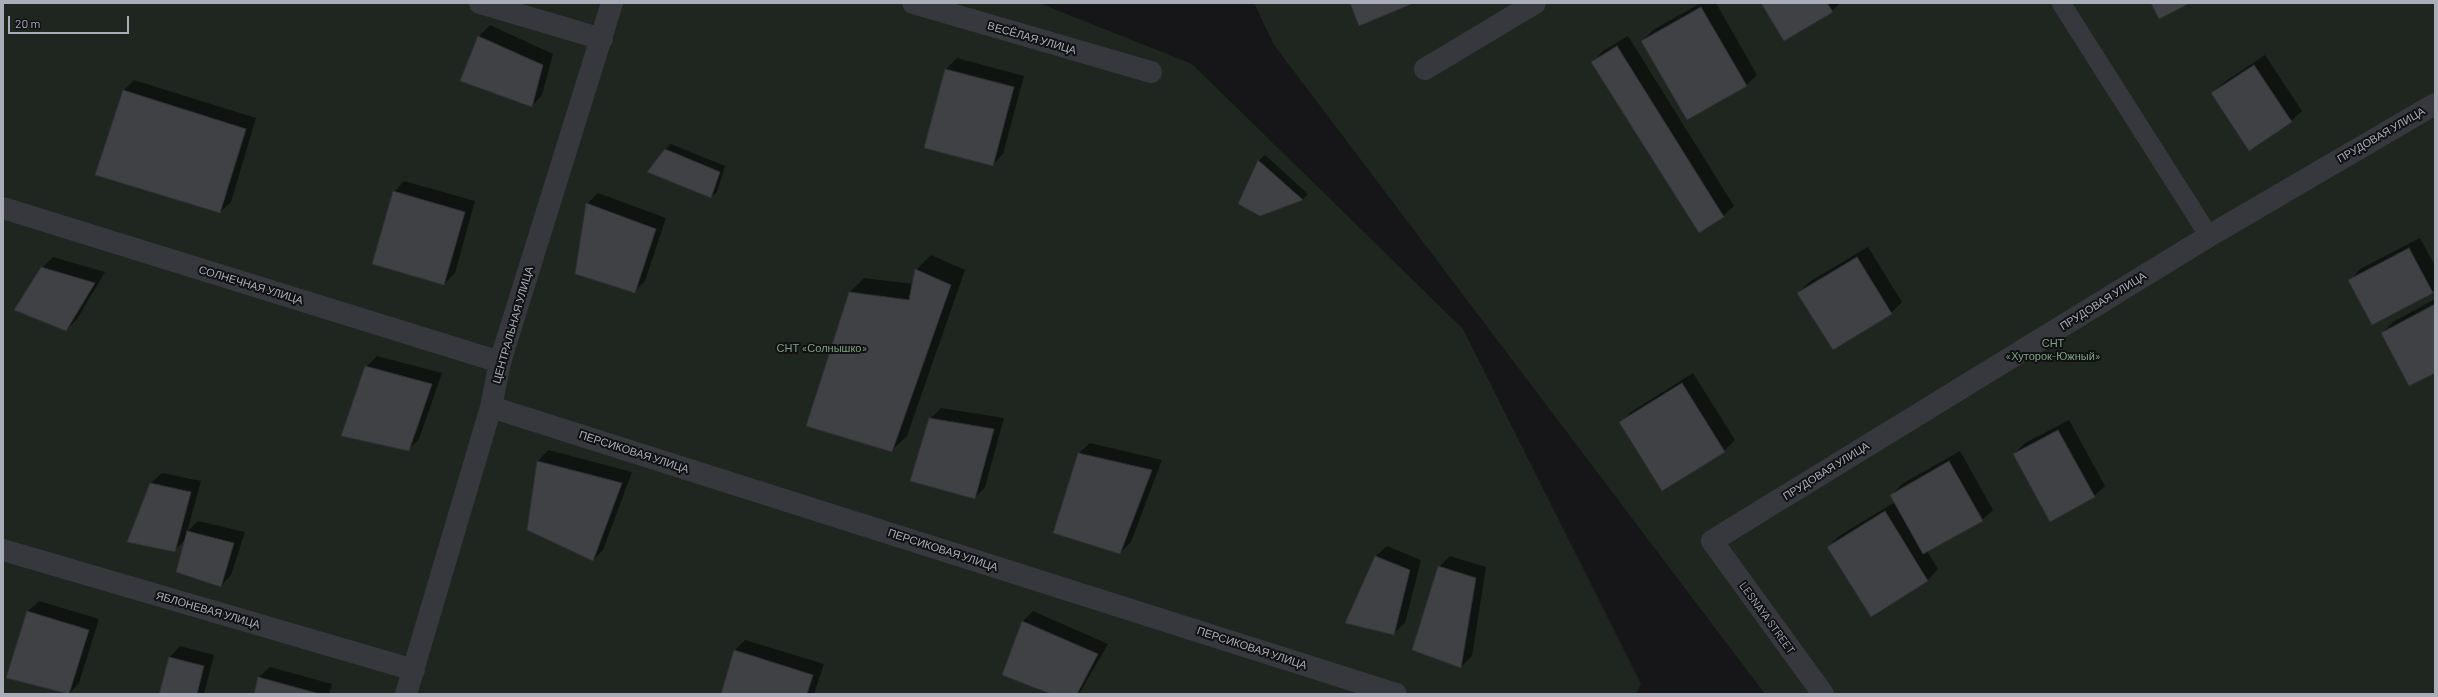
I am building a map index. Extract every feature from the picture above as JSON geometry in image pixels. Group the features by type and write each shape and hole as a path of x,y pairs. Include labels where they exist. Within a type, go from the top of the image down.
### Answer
{"street":[{"path":"480,3 602,39"},
{"name":"ЦЕНТРАЛЬНАЯ УЛИЦА","path":"406,694 491,407 500,362 612,3"},
{"name":"ВЕСЁЛАЯ УЛИЦА","path":"913,3 1151,72"},
{"path":"1425,69 1535,3"},
{"name":"ПРУДОВАЯ УЛИЦА","path":"1712,541 2209,236 2435,104"},
{"name":"СОЛНЕЧНАЯ УЛИЦА","path":"3,208 500,362"},
{"name":"ПЕРСИКОВАЯ УЛИЦА","path":"491,407 1396,694"},
{"name":"LESNAYA STREET","path":"1712,541 1823,694"},
{"name":"ЯБЛОНЕВАЯ УЛИЦА","path":"3,550 414,670"}],"lane":[{"path":"2061,3 2209,236"}],"green space":[{"name":"СНТ «Солнышко»","path":"3,3 1039,3 1192,64 1463,329 1641,684 1636,694 3,694"},
{"name":"СНТ «Хуторок-Южный»","path":"1254,3 2435,3 2435,694 1765,694 1274,45"}],"building":[{"path":"1350,3 1414,3 1359,26"},
{"path":"1761,3 1827,3 1833,12 1784,41"},
{"path":"2151,3 2190,3 2159,19"},
{"path":"1701,7 1747,86 1687,120 1641,41"},
{"path":"478,36 543,65 532,107 460,81"},
{"path":"1617,46 1724,217 1699,233 1591,62"},
{"path":"2254,65 2292,122 2249,151 2211,93"},
{"path":"945,69 1014,87 993,166 924,148"},
{"path":"123,90 246,129 220,213 95,175"},
{"path":"665,149 720,172 711,198 647,172"},
{"path":"1258,160 1303,200 1260,216 1238,204"},
{"path":"393,191 465,212 444,285 372,264"},
{"path":"586,203 656,229 635,293 575,274"},
{"path":"2409,248 2433,293 2372,325 2348,280"},
{"path":"1857,257 1892,314 1833,350 1797,293"},
{"path":"41,267 95,283 66,331 14,310"},
{"path":"915,269 951,285 892,452 806,426 849,292 909,300"},
{"path":"2435,304 2435,373 2409,386 2381,333"},
{"path":"365,366 432,384 409,451 341,436"},
{"path":"1682,383 1725,452 1662,491 1619,422"},
{"path":"929,418 994,429 975,499 910,481"},
{"path":"2058,430 2095,497 2050,522 2013,454"},
{"path":"1078,453 1152,470 1120,554 1053,533"},
{"path":"537,461 622,483 593,561 527,530"},
{"path":"1949,461 1983,521 1923,554 1890,495"},
{"path":"150,483 191,492 175,552 127,542"},
{"path":"1885,511 1928,581 1871,617 1827,547"},
{"path":"187,531 234,543 221,587 176,572"},
{"path":"1375,556 1410,570 1394,635 1345,623"},
{"path":"1438,566 1476,578 1461,668 1412,650"},
{"path":"27,611 89,630 69,694 6,678"},
{"path":"1022,621 1098,654 1077,694 1051,694 1002,675"},
{"path":"734,650 813,675 807,694 721,694"},
{"path":"169,657 204,666 197,694 159,694"},
{"path":"258,677 320,694 254,694"}]}
